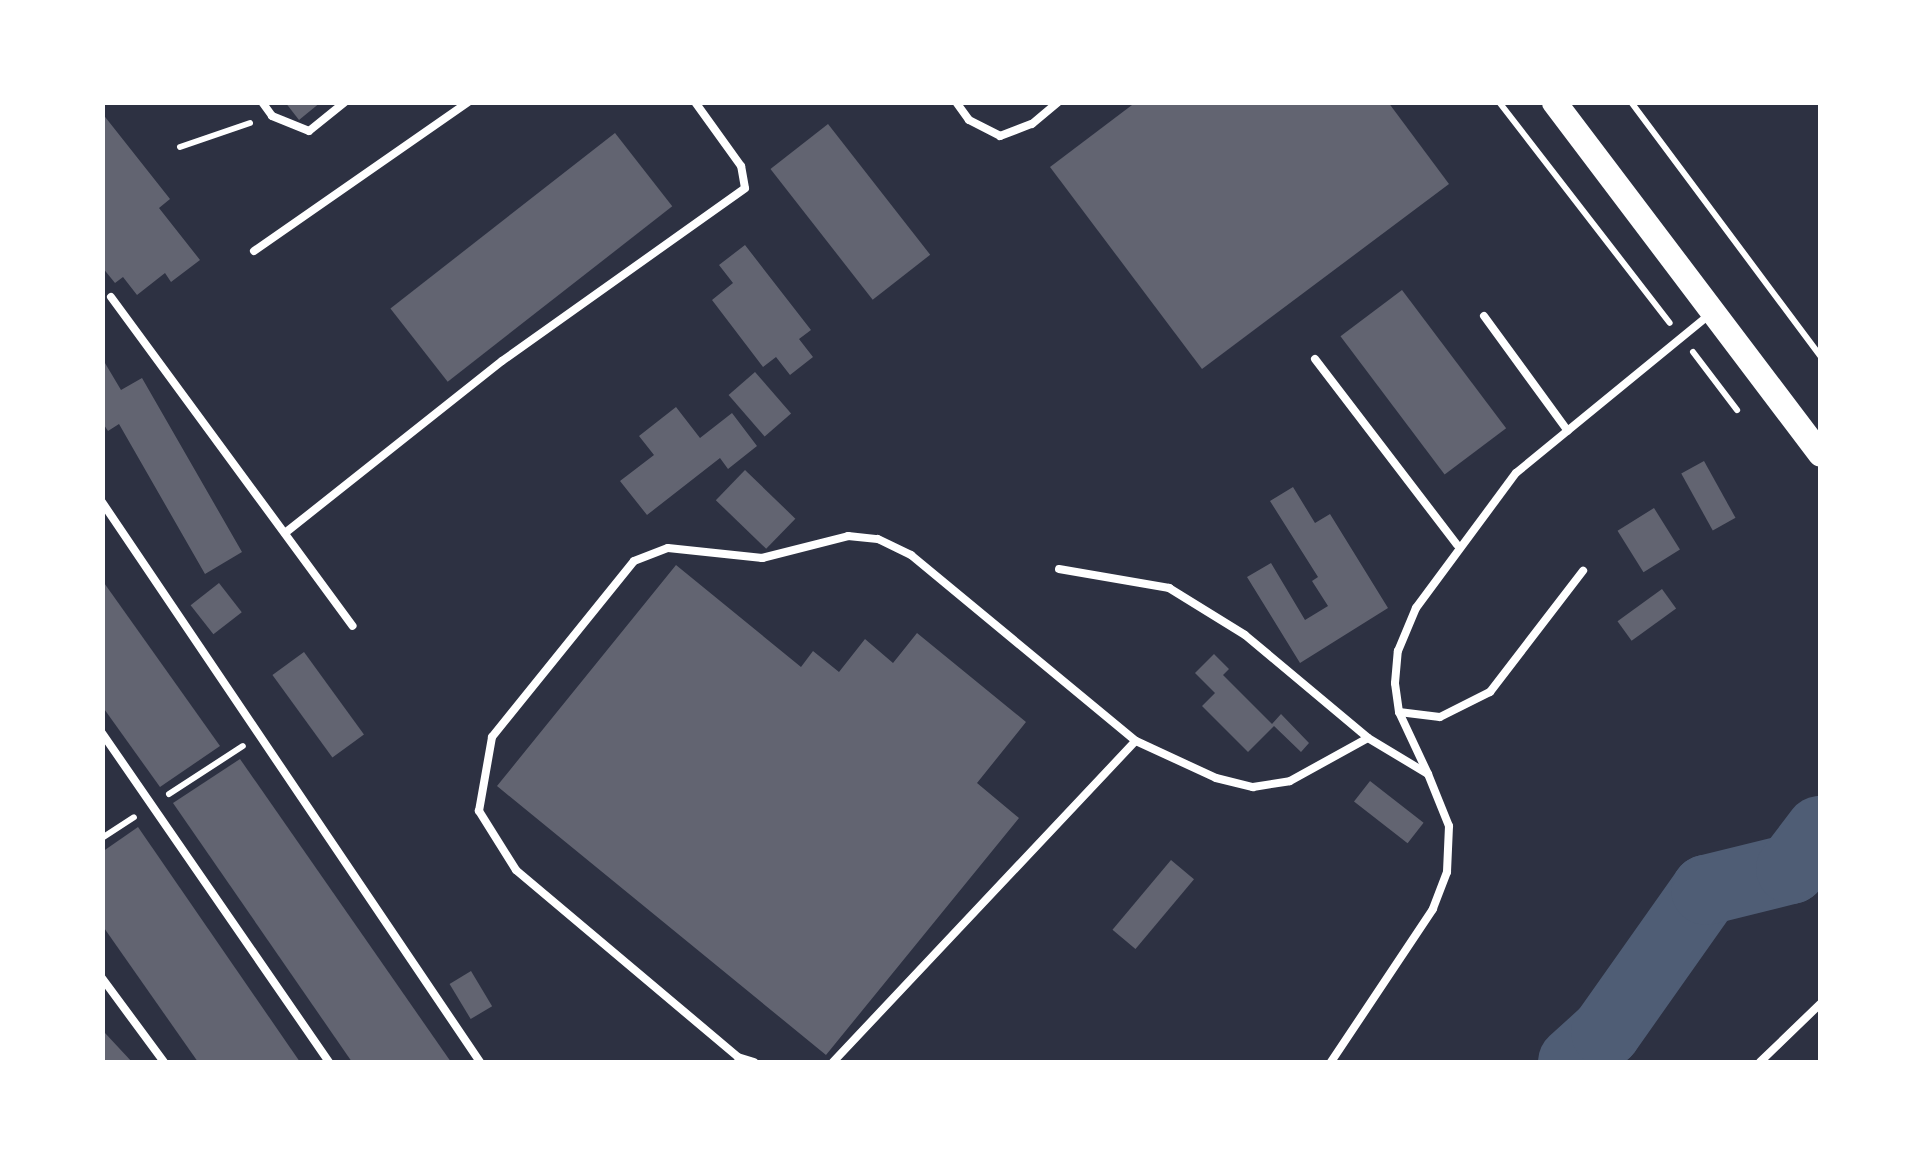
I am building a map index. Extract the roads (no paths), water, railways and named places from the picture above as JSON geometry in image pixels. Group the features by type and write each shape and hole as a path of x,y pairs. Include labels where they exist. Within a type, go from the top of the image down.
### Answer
{"main road":[{"path":"1554,102 1819,452"}],"lane":[{"path":"262,102 272,116 309,131 345,102"},
{"path":"254,251 468,102"},
{"path":"285,533 502,362 745,188 742,166 694,102"},
{"path":"956,102 969,120 1000,136 1032,124 1058,102"},
{"path":"111,297 353,626"},
{"path":"1331,1062 1433,909 1447,872 1449,826 1399,712 1398,651 1416,608 1457,545 1516,473 1712,312"},
{"path":"1484,316 1568,431"},
{"path":"1315,359 1457,545"},
{"path":"102,502 256,737 480,1062"},
{"path":"754,1062 738,1056 516,870 479,811 492,738 634,561 668,548 762,558 848,536 878,539 911,555 1136,741 1216,778 1253,786 1290,781 1368,738"},
{"path":"1059,569 1169,588 1245,635 1368,738 1428,774"},
{"path":"1399,712 1440,716 1490,692 1583,572"},
{"path":"102,733 328,1062"},
{"path":"832,1062 1136,741"},
{"path":"103,980 164,1062"},
{"path":"1760,1062 1820,1004"}],"waterway":[{"path":"1573,1062 1606,1032 1706,890 1791,869 1820,831"}]}
